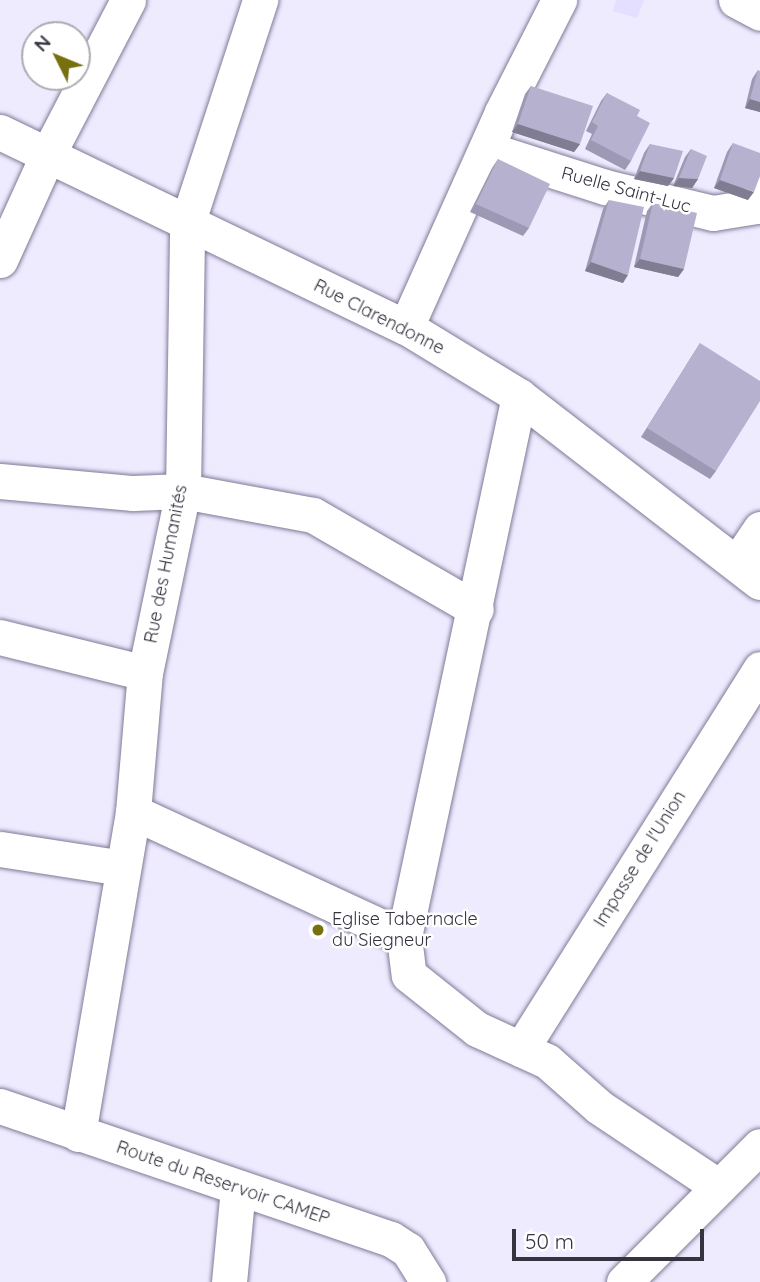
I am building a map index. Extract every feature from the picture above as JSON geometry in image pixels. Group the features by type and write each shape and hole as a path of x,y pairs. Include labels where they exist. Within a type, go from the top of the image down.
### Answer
{"street":[{"path":"0,260 49,152 128,0"},
{"name":"Rue des Humanités","path":"78,1134 133,812 145,673 183,491 187,224 260,0"},
{"path":"406,327 486,149 559,0"},
{"path":"736,0 760,13"},
{"name":"Rue Clarendonne","path":"0,132 49,152 187,224 406,327 519,396 749,572"},
{"name":"Ruelle Saint-Luc","path":"486,149 605,187 713,214 756,206 760,194"},
{"path":"519,396 476,610 404,937 409,975 477,1029 547,1061 599,1107 719,1187"},
{"path":"0,481 121,492 183,491 313,515 476,610"},
{"path":"749,572 760,529"},
{"path":"0,637 145,673"},
{"name":"Impasse de l'Union","path":"521,1049 760,669"},
{"path":"133,812 404,937"},
{"path":"0,849 122,868"},
{"name":"Route du Reservoir CAMEP","path":"0,1106 391,1239 408,1250 428,1282"},
{"path":"624,1282 760,1146"},
{"path":"229,1282 238,1189"}],"shaded area":[{"path":"616,0 644,0 637,18 613,11"}],"building":[{"path":"758,70 760,71 760,102 750,99"},
{"path":"531,86 593,106 580,144 518,124"},
{"path":"607,93 640,110 637,116 650,123 631,161 591,140 598,126 592,122"},
{"path":"733,143 760,153 760,176 754,192 720,180"},
{"path":"650,144 683,151 674,178 640,171"},
{"path":"691,149 707,156 698,179 679,178"},
{"path":"498,159 550,184 529,228 476,204"},
{"path":"609,200 644,207 628,275 591,262"},
{"path":"653,203 697,213 684,269 640,259"},
{"path":"700,343 760,381 760,401 716,471 647,428"}],"place":[{"name":"Eglise Tabernacle du Siegneur","path":"318,930"}]}
